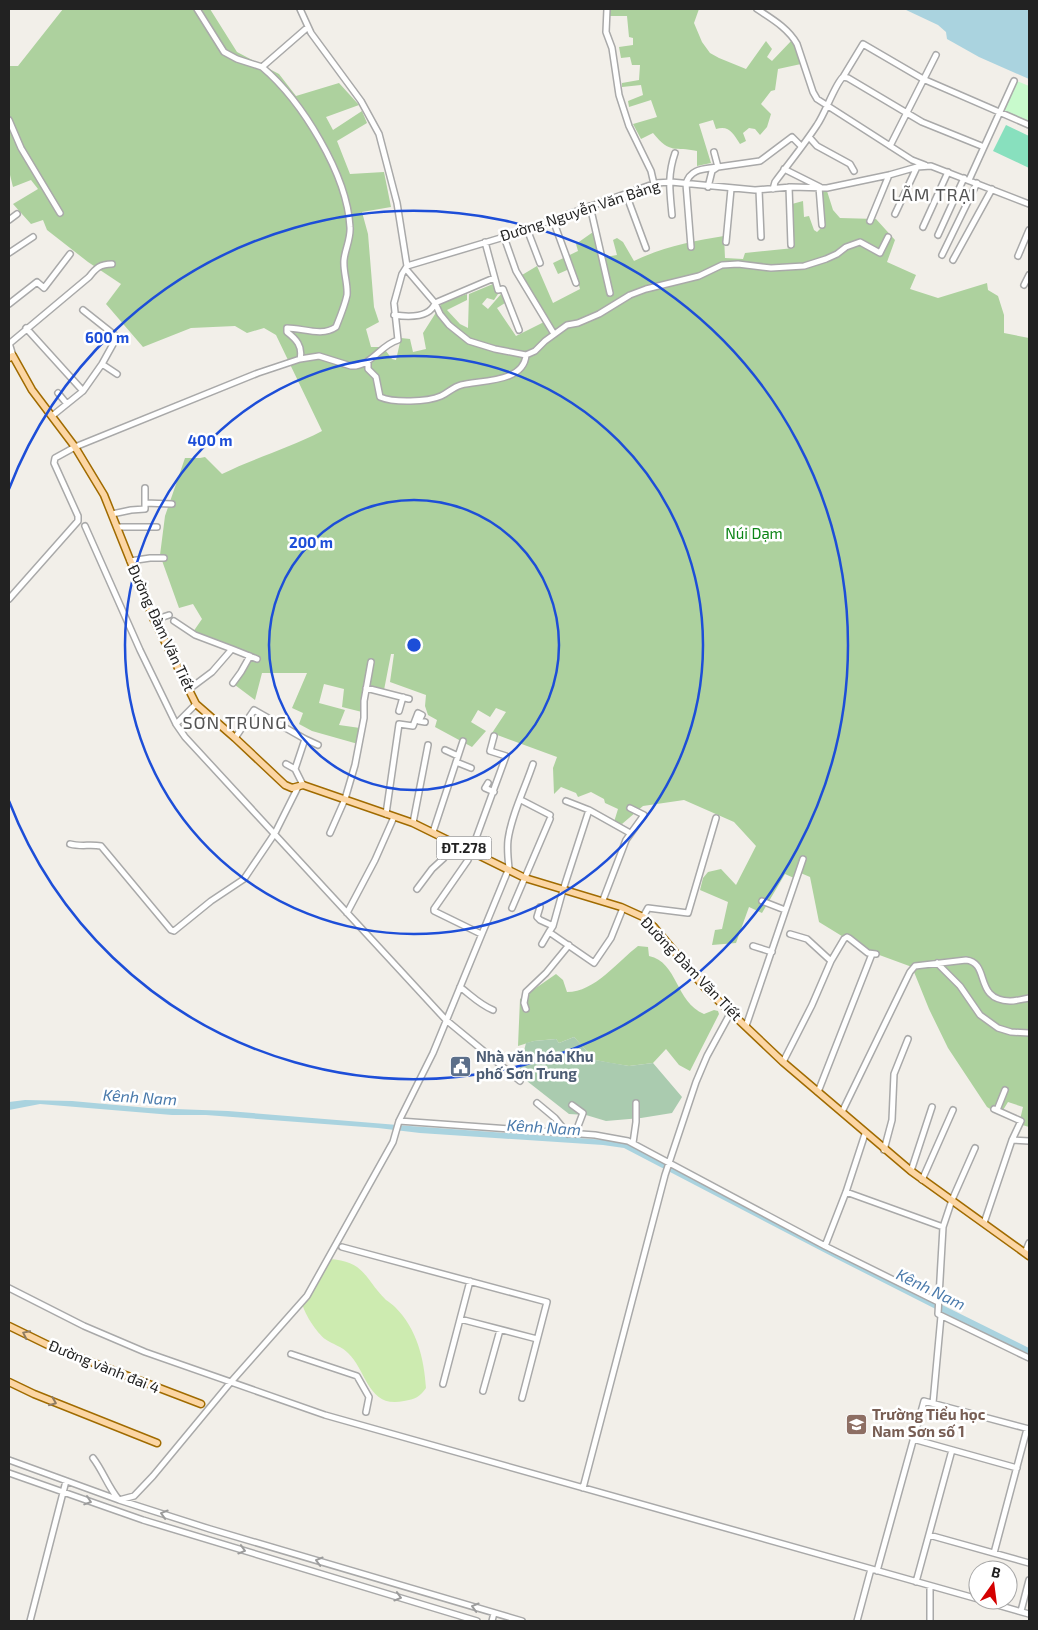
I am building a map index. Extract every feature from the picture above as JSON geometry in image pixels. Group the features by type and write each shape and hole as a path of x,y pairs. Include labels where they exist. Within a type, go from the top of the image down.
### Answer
{"main road":[{"name":"Đường Đàm Văn Tiết","path":"11,357 27,384 75,447 104,495 154,620 196,704 284,785 292,788 300,786 345,799 413,823 509,868 525,878 562,890 603,900 643,917 653,926 706,989 783,1062 865,1134 922,1180 1027,1254"},
{"name":"Đường vành đai 4","path":"9,1326 52,1347 201,1404"},
{"path":"9,1382 34,1394 157,1443"}],"street":[{"path":"197,9 224,52 237,59 262,67 283,86 316,133 342,187 351,230 344,262 347,295 336,327 331,330 316,332 287,328 287,332 299,343 302,352 300,359"},
{"path":"300,9 311,33 361,102 379,134 397,203 406,267 436,304 440,314 469,341 495,349 526,355 535,352 554,334 567,325 578,323 600,314 630,295 646,289 699,276 722,265 738,264 771,268 804,266 826,259 855,243 865,244 880,253 888,238"},
{"path":"608,9 606,32 612,48 619,95 630,126 651,171 654,184"},
{"path":"757,9 794,38 814,95 912,160 926,166"},
{"path":"262,67 308,27"},
{"path":"773,189 775,182 809,136 828,106 839,81 862,44 923,79 1029,125"},
{"path":"890,146 936,55"},
{"path":"843,77 848,78 922,122 984,147"},
{"path":"938,235 984,147 1014,81"},
{"path":"9,120 21,148 60,213"},
{"path":"809,136 817,146 850,164 854,171"},
{"path":"691,247 686,184 691,173 697,170 760,161 792,137 801,146"},
{"path":"714,152 718,167"},
{"path":"672,215 669,182 670,168 675,153"},
{"name":"Đường Nguyễn Văn Bảng","path":"406,267 527,229 654,184 669,182 759,190 789,187 820,187 889,175 917,167 934,166 1029,204"},
{"path":"708,186 712,171 718,167"},
{"path":"895,214 917,167"},
{"path":"784,169 820,187 822,225"},
{"path":"923,227 948,172"},
{"path":"870,221 889,175"},
{"path":"942,255 978,183"},
{"path":"789,187 791,245"},
{"path":"726,242 731,189"},
{"path":"953,260 992,189"},
{"path":"759,190 761,237"},
{"path":"626,194 646,248"},
{"path":"590,206 610,292"},
{"path":"9,218 17,214"},
{"path":"553,220 576,283"},
{"path":"527,229 540,263"},
{"path":"1018,256 1029,230"},
{"path":"504,236 516,271 554,334"},
{"path":"9,252 33,237"},
{"path":"485,242 498,290 502,289 519,330"},
{"path":"9,304 37,282 44,288 70,254"},
{"path":"9,344 89,277 96,268 100,265 112,264"},
{"path":"9,599 78,521 78,516 54,461 55,458 75,447 258,373 300,359 319,356 356,367 368,361 386,345 398,340 394,303 402,274 406,267"},
{"path":"1024,285 1029,275"},
{"path":"394,316 428,313 436,304 494,278"},
{"path":"52,416 83,391 102,364 116,337 83,310"},
{"path":"26,328 83,391"},
{"name":"Đường Đàm Văn Tiết","path":"9,344 11,357"},
{"path":"368,361 368,369 376,377 380,397 418,401 436,398 460,385 511,375 522,366 526,355"},
{"path":"102,364 117,374"},
{"path":"58,393 67,404"},
{"path":"112,514 145,509 145,488"},
{"path":"145,503 172,504"},
{"path":"85,526 137,644 176,724 185,737 446,1020 520,1081"},
{"path":"117,527 157,528"},
{"path":"130,561 164,558"},
{"path":"154,620 169,615"},
{"path":"174,621 195,635 257,659"},
{"path":"188,690 212,672 232,649"},
{"path":"233,683 250,656"},
{"path":"330,833 345,799 355,765 364,718 364,701 371,662"},
{"path":"366,688 406,698 399,711"},
{"path":"176,724 196,704"},
{"path":"235,738 254,710 318,745"},
{"path":"386,814 399,724 413,726 418,713 422,715 420,721 425,722"},
{"path":"481,934 434,911 434,909 461,872 472,852 494,792 506,756 490,751 494,736"},
{"path":"70,844 78,846 94,844 101,846 171,930 174,931 211,901 244,879 275,833 300,786 295,769 305,739"},
{"path":"433,832 463,741"},
{"path":"413,823 428,745"},
{"path":"445,750 471,768"},
{"path":"286,764 295,769"},
{"path":"119,1500 134,1496 153,1476 312,1288 393,1142 399,1121 433,1053 509,868 509,834 516,808 521,800 533,764"},
{"path":"488,783 484,788 494,792"},
{"path":"512,908 550,817 521,800"},
{"path":"566,801 589,810 630,833"},
{"path":"603,900 626,840 644,815 630,808"},
{"path":"542,944 553,926 562,890 589,810"},
{"path":"347,913 375,860 394,817"},
{"path":"643,917 648,908 688,913 716,818"},
{"path":"417,889 432,869 456,844"},
{"path":"746,1026 803,859"},
{"path":"762,901 785,910"},
{"path":"540,907 537,916 540,920 553,926"},
{"path":"549,932 594,963 611,938 623,908"},
{"path":"790,934 807,939 831,961"},
{"path":"783,1062 831,961 844,939 847,937 868,953 874,954 818,1092"},
{"path":"526,1009 524,1003 526,992 569,945"},
{"path":"753,946 772,952"},
{"path":"842,1112 910,972 916,966 966,960 973,961 978,966 985,988 991,995 1008,1001 1029,998"},
{"path":"937,963 960,986 980,1015 998,1028 1011,1032 1029,1033"},
{"path":"460,986 475,998 479,1004 493,1010"},
{"path":"583,1488 666,1175 696,1082 707,1056 731,1012"},
{"path":"884,1150 892,1120 894,1074 908,1039"},
{"path":"984,1224 1012,1140 1021,1121 996,1110 1005,1090"},
{"path":"537,1103 555,1118 568,1134"},
{"path":"633,1143 636,1103"},
{"path":"572,1104 583,1113 575,1134"},
{"path":"911,1171 932,1107"},
{"path":"922,1180 953,1110"},
{"path":"399,1121 608,1137 633,1143 825,1246 938,1302"},
{"path":"825,1246 846,1192 865,1134"},
{"path":"1012,1140 1029,1141"},
{"path":"933,1403 943,1227 952,1200 975,1148"},
{"path":"846,1192 943,1227"},
{"path":"1027,1254 1029,1243"},
{"path":"342,1247 547,1302 522,1398"},
{"path":"443,1384 470,1281"},
{"path":"9,1288 116,1341 230,1383 325,1414 968,1597"},
{"path":"939,1315 1029,1358"},
{"path":"460,1319 537,1339"},
{"path":"483,1391 500,1330"},
{"path":"291,1354 357,1376 369,1397 366,1412"},
{"path":"857,1621 924,1400 1028,1429 994,1553"},
{"path":"913,1439 1017,1468"},
{"path":"916,1582 952,1450"},
{"path":"93,1458 113,1494 119,1500"},
{"path":"9,1460 119,1500 225,1534 522,1621"},
{"path":"9,1473 143,1520 477,1621"},
{"path":"30,1621 66,1481"},
{"path":"929,1535 1029,1563"},
{"path":"1021,1611 1029,1580"},
{"path":"930,1586 930,1621"},
{"path":"1017,1610 1029,1614"},
{"path":"492,1621 494,1613"}],"green space":[{"name":"Núi Dạm","path":"63,9 210,9 237,52 279,74 296,96 339,83 359,105 326,117 333,130 362,111 367,123 337,141 350,174 384,172 391,207 362,212 368,234 374,307 379,322 366,329 371,347 383,347 392,359 396,360 401,338 410,339 413,352 426,349 423,333 442,303 467,294 467,300 447,310 460,324 468,328 469,294 493,284 498,294 494,300 487,298 482,304 488,309 501,294 505,303 497,308 516,336 548,320 522,275 537,266 553,303 580,289 574,267 558,274 553,263 578,251 576,244 593,232 599,258 617,255 613,240 617,238 623,242 634,261 678,245 724,236 725,258 743,259 745,253 794,248 792,204 803,201 804,217 809,216 814,230 817,232 822,227 820,191 827,191 833,210 840,218 876,219 895,240 887,262 916,275 910,289 938,298 987,283 988,290 998,296 1004,315 1004,333 1029,338 1029,1127 1019,1124 1023,1107 1008,1102 1000,1115 987,1107 948,1048 929,1009 912,967 863,949 819,922 810,877 796,871 794,878 785,874 762,913 749,907 736,943 712,945 715,930 722,929 728,902 700,890 703,878 708,872 721,869 736,885 756,846 734,822 684,800 643,806 622,824 614,822 618,809 605,803 604,799 591,792 578,797 576,793 561,787 554,794 553,768 557,757 492,733 506,712 496,708 490,717 478,710 471,722 486,731 472,747 435,727 437,720 428,715 425,706 426,695 390,682 394,654 391,654 384,690 364,688 362,712 342,707 344,689 324,684 319,703 345,710 339,725 360,728 358,744 312,731 299,724 303,713 292,708 307,673 262,673 255,700 235,685 251,659 258,661 260,658 193,632 202,619 193,604 179,608 160,555 165,516 185,458 205,457 222,474 322,431 276,335 264,328 247,333 235,326 191,328 143,347 106,304 121,284 88,262 47,230 43,220 31,224 13,204 38,189 31,180 13,187 9,171 9,66 18,66"},
{"path":"610,9 699,9 694,23 702,42 710,53 719,58 746,69 766,41 772,49 767,57 772,61 792,40 801,64 778,69 775,90 771,91 761,104 771,114 767,127 760,135 755,129 749,128 743,133 746,141 740,144 733,133 727,129 716,129 713,120 699,124 711,163 697,166 697,151 669,147 653,133 641,139 633,124 657,117 651,100 629,107 628,101 643,95 641,85 622,87 622,83 639,80 640,65 632,65 630,57 621,58 619,47 633,45 633,38 629,37 627,16 610,16"},
{"path":"1017,81 1029,86 1029,122 1004,111"},
{"path":"1006,125 1029,136 1029,168 993,151"},
{"path":"638,946 648,947 649,956 659,960 666,966 687,1001 694,1008 704,1014 714,1010 718,1011 719,1014 690,1071 679,1065 666,1049 653,1063 629,1066 595,1060 574,1037 559,1043 556,1039 534,1041 518,1046 520,999 556,974 563,980 567,992 587,987 605,975"},
{"path":"574,1037 595,1060 629,1066 653,1063 682,1097 672,1113 606,1121 586,1115 569,1114 518,1074 526,1043 556,1039 559,1043"},
{"path":"329,1259 341,1260 357,1267 403,1316 414,1334 421,1355 426,1388 422,1394 404,1401 392,1402 375,1394 348,1353 325,1339 310,1322 304,1310 303,1297"}],"water":[{"path":"904,9 1029,9 1029,79 979,57 947,39 946,32 938,25"},
{"name":"Kênh Nam","path":"25,1100 72,1101 149,1108 228,1111 627,1143 775,1222 1029,1348 1029,1354 983,1333 835,1258 624,1148 206,1115 172,1115 40,1104 9,1110 9,1102"}],"place":[{"name":"Nhà văn hóa Khu phố Sơn Trung","path":"460,1066"},
{"name":"Trường Tiểu học Nam Sơn số 1","path":"856,1424"}],"district":[{"name":"LÃM TRẠI","path":"934,195"},
{"name":"SƠN TRUNG","path":"235,723"}]}
